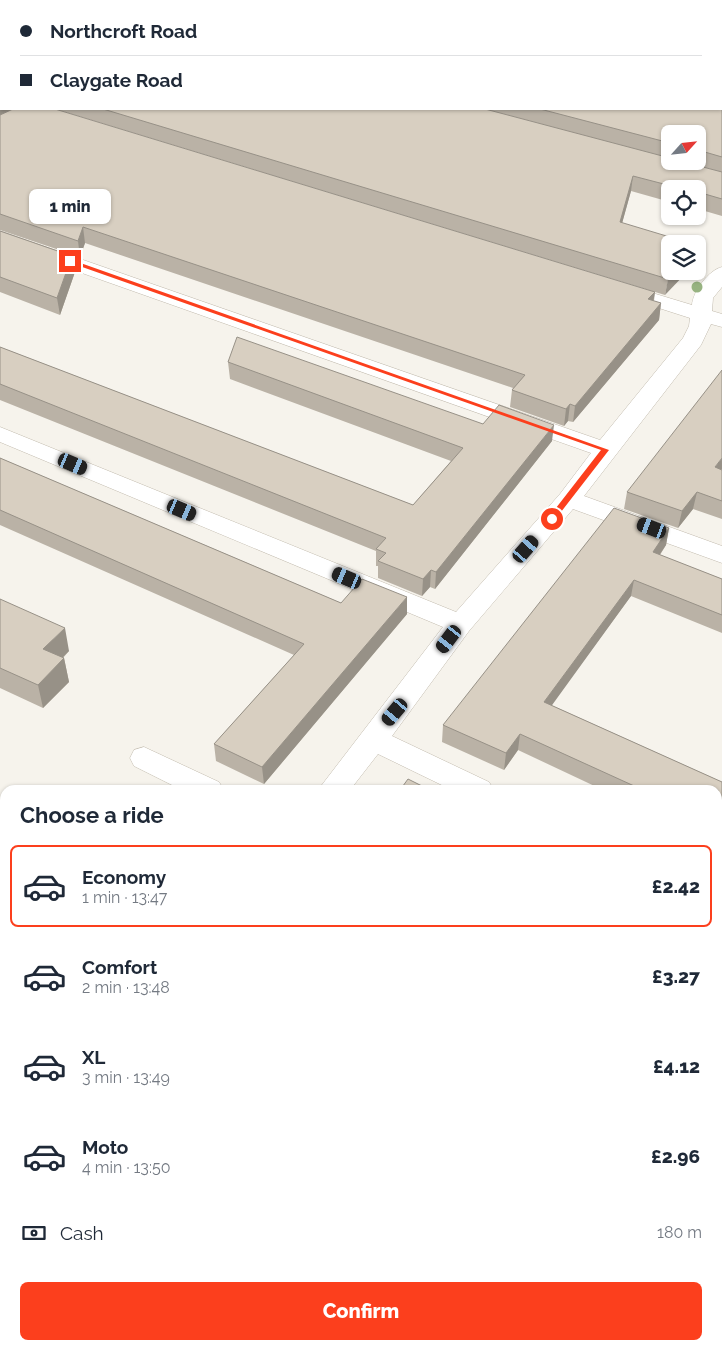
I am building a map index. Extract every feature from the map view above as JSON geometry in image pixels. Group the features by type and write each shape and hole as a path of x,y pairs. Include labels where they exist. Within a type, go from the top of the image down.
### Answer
{"street":[{"path":"0,237 605,450"},
{"path":"337,785 460,624 569,499 605,450 693,340 700,326 703,297 722,273"},
{"path":"600,283 722,321"},
{"path":"0,434 460,624"},
{"path":"569,499 722,555"},
{"path":"372,739 469,785"},
{"path":"144,758 199,785"}],"building":[{"path":"11,110 58,110 655,292 648,299 661,303 575,406 570,404 566,409 512,390 525,375 83,227 78,241 0,214 0,115"},
{"path":"106,110 489,110 661,156 661,170 706,170 706,168 722,172 722,199 706,194 706,180 661,180 661,183 633,176 620,222 663,235 661,235 661,277"},
{"path":"544,110 722,110 722,157 706,152 706,125 661,125 661,141"},
{"path":"0,231 72,256 57,298 0,277"},
{"path":"237,337 483,424 499,405 554,425 436,572 431,570 423,579 378,561 386,553 376,549 386,538 0,384 0,347 413,505 463,448 228,362"},
{"path":"722,370 722,458 715,467 722,470 722,501 697,492 682,511 627,492"},
{"path":"0,458 341,603 362,579 407,597 262,767 214,744 304,644 0,510"},
{"path":"614,508 669,528 653,552 722,579 722,615 634,580 544,702 722,782 722,785 632,785 520,734 506,753 443,725"},
{"path":"0,599 65,628 43,649 64,658 38,685 0,668"},
{"path":"408,779 420,785 404,785"}],"route":[{"path":"70,261 605,450 552,519"}]}
